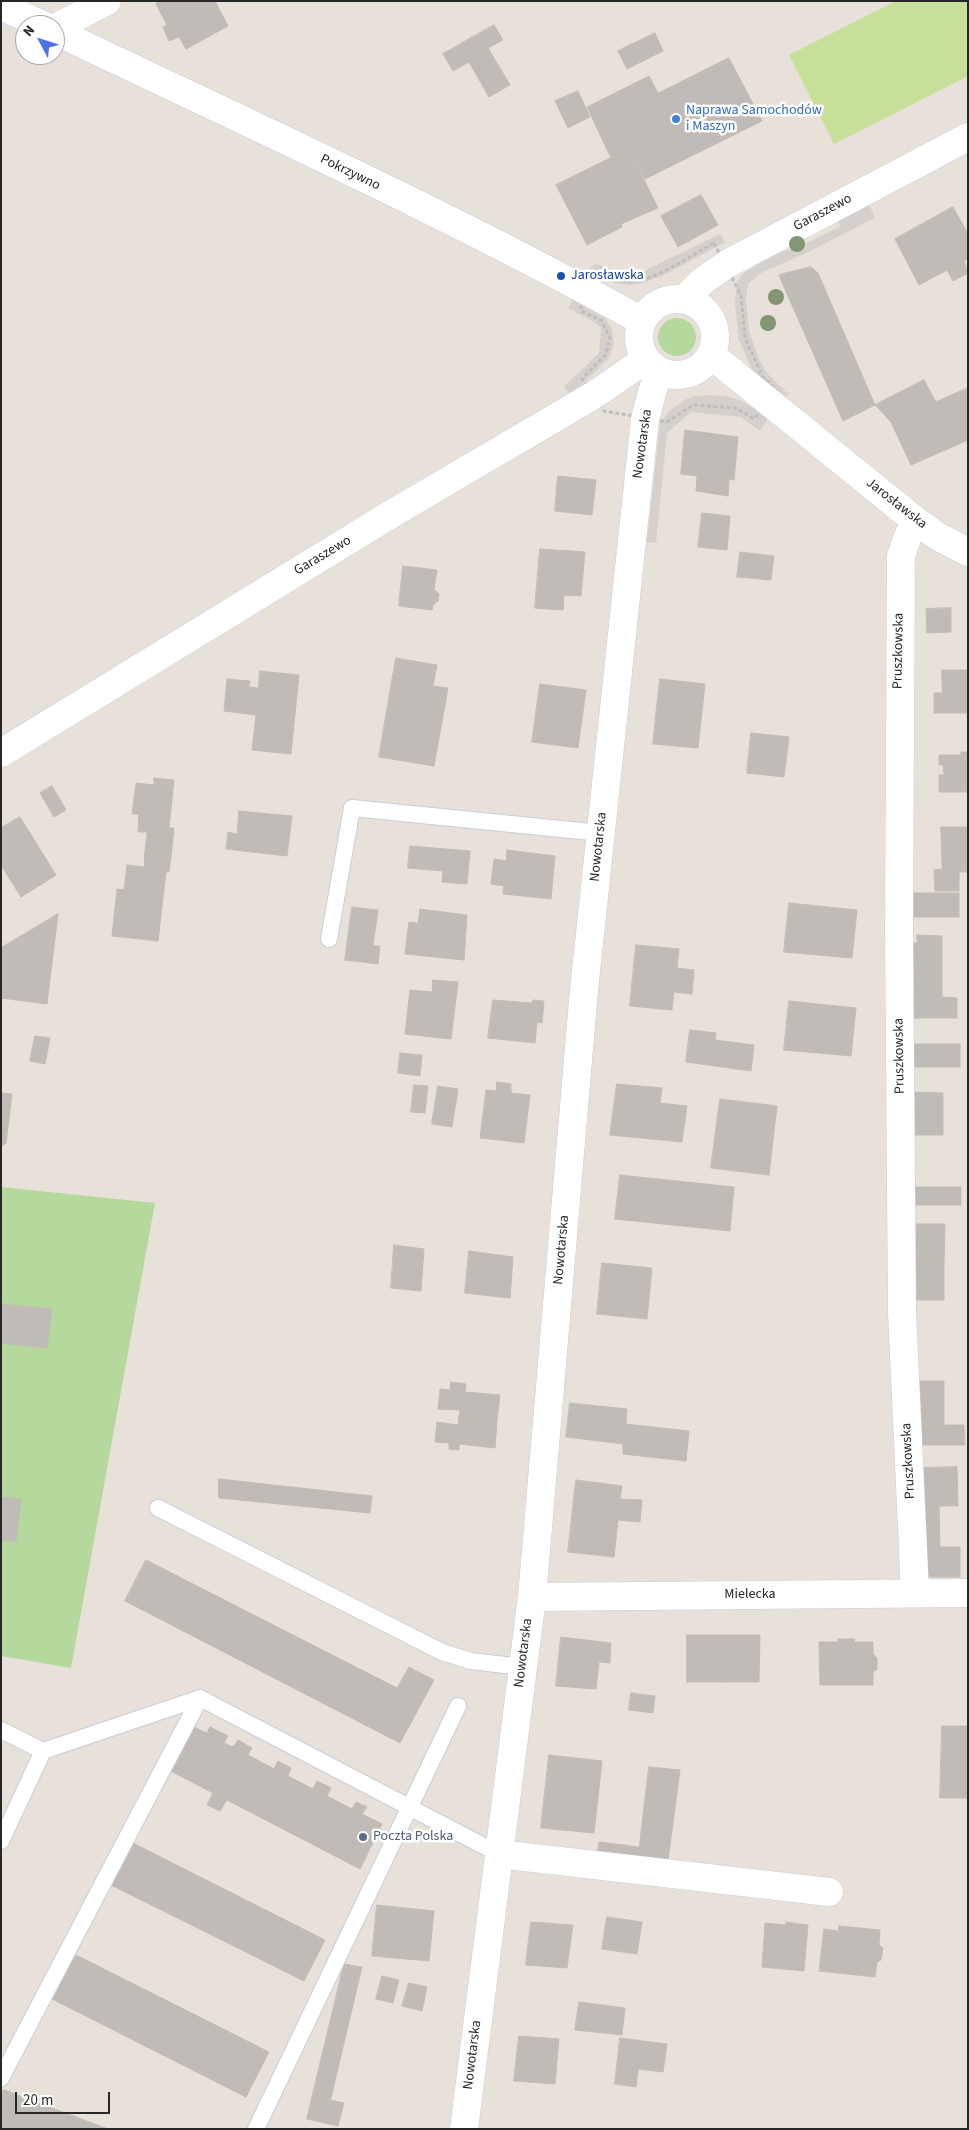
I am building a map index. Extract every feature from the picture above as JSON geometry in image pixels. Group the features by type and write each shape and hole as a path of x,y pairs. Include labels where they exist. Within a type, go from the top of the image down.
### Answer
{"street":[{"path":"65,24 108,1"},
{"path":"1,6 20,15"},
{"name":"Pokrzywno","path":"65,34 448,220 588,291 642,321"},
{"name":"Garaszewo","path":"684,299 704,280 727,264 968,137"},
{"path":"671,299 684,299 697,304 708,314 714,327 715,341 711,355 703,366 692,373 678,376 651,365 640,348 638,335 642,321 658,303 671,299"},
{"name":"Jarosławska","path":"711,355 916,521 938,537 968,552"},
{"name":"Garaszewo","path":"1,753 393,513 594,395 651,365"},
{"name":"Nowotarska","path":"464,2129 532,1597 584,990 651,365"},
{"name":"Pruszkowska","path":"915,1593 902,1311 898,736 901,556 916,521"},
{"name":"Mielecka","path":"532,1597 968,1593"},
{"path":"499,1854 829,1892"}],"lane":[{"path":"329,939 352,808 601,833"},
{"path":"158,1508 442,1652 471,1660 522,1667"},
{"path":"1,1730 43,1750 200,1698 499,1854"},
{"path":"1,2078 200,1698"},
{"path":"256,2129 458,1706"},
{"path":"1,1841 43,1750"}],"path":[{"path":"714,243 727,264 741,295 746,338 763,377 777,391 769,402 754,419 736,408 693,405 667,422 604,411 582,379 606,354 610,338 602,321 580,310 588,291 601,272 613,279 626,281 640,280 652,276 714,243"}],"green space":[{"path":"896,1 968,1 968,76 834,144 789,55"},
{"path":"677,318 691,323 696,337 691,351 677,356 663,351 658,337 663,323"},
{"path":"1,1187 155,1203 71,1668 1,1656"}],"shaded area":[{"path":"868,202 875,218 804,254 761,273 748,284 746,300 749,332 766,372 788,394 781,402 754,374 739,340 735,303 737,282 744,273 769,256 799,247 841,226 836,220"},
{"path":"720,234 725,242 666,274 643,283 629,285 614,283 589,271 595,263 614,271 638,274"},
{"path":"573,300 605,318 612,329 614,344 609,358 571,395 564,387 599,353 601,328 568,308"},
{"path":"706,395 725,396 742,401 768,419 760,431 740,417 691,412 667,433 656,543 647,542 660,424 668,412 683,401 691,397"}],"building":[{"path":"160,1 215,1 228,26 186,49 179,37 169,41 163,27 167,25 156,4"},
{"path":"494,25 503,40 488,48 510,85 489,97 469,62 453,71 443,54"},
{"path":"655,33 663,51 627,69 618,51"},
{"name":"Naprawa Samochodów i Maszyn","path":"729,58 762,121 645,179 629,149 611,158 587,107 649,76 658,93"},
{"path":"578,91 590,117 568,128 555,101"},
{"path":"629,149 658,208 621,224 622,227 587,245 556,185"},
{"path":"701,195 718,225 678,247 661,216"},
{"path":"953,207 968,234 968,259 919,285 895,239"},
{"path":"964,261 968,273 953,281 947,270"},
{"path":"811,267 818,273 784,287 779,275"},
{"path":"818,273 875,405 843,421 784,287"},
{"path":"924,380 936,402 891,422 875,405"},
{"path":"968,388 968,440 911,465 891,422"},
{"path":"685,430 738,437 734,480 729,479 728,496 696,491 697,476 681,474"},
{"path":"558,476 596,480 592,515 555,511"},
{"path":"702,513 730,516 727,550 698,547"},
{"path":"540,549 585,552 581,596 564,595 563,610 535,608"},
{"path":"740,552 774,556 771,580 737,577"},
{"path":"403,566 437,570 434,589 439,594 438,601 433,605 432,610 399,606"},
{"path":"951,608 951,632 927,633 926,609"},
{"path":"396,658 437,665 433,686 448,688 434,766 379,757"},
{"path":"942,670 968,670 968,713 934,713 934,693 942,693"},
{"path":"260,671 299,675 291,754 252,750 256,715 224,711 227,679 250,681 249,687 258,688"},
{"path":"660,679 705,684 698,748 653,744"},
{"path":"540,684 586,690 578,748 532,742"},
{"path":"751,733 789,737 784,777 747,773"},
{"path":"961,752 968,752 968,792 939,792 939,775 944,775 943,765 939,765 939,755 961,755"},
{"path":"154,778 174,780 169,828 174,828 171,857 145,853 147,832 138,832 139,814 132,814 136,783 154,785"},
{"path":"52,786 66,810 54,817 40,793"},
{"path":"239,811 292,816 287,856 226,849 228,832 237,834"},
{"path":"20,817 56,875 21,897 1,865 1,828"},
{"path":"941,827 968,827 968,872 959,872 959,891 935,891 934,870 942,869"},
{"path":"410,846 470,851 467,884 442,882 443,871 408,868"},
{"path":"507,850 555,856 551,899 503,894 504,886 491,884 494,859 506,861"},
{"path":"145,853 171,857 169,872 166,872 158,941 112,936 117,889 124,890 127,865 144,867"},
{"path":"911,893 959,893 959,917 912,917"},
{"path":"789,903 857,910 852,958 784,952"},
{"path":"352,907 378,910 373,946 380,946 378,964 345,960"},
{"path":"420,909 467,915 464,960 405,954 409,922 418,923"},
{"path":"58,914 47,1004 1,998 1,948"},
{"path":"917,935 942,936 942,978 912,978 912,943 917,943"},
{"path":"636,945 679,949 677,968 694,970 692,994 674,992 672,1010 630,1006"},
{"path":"912,978 942,978 942,997 957,998 957,1018 912,1018"},
{"path":"433,980 458,982 451,1039 405,1034 410,990 432,992"},
{"path":"493,1000 532,1003 533,1000 544,1001 542,1023 537,1022 535,1043 488,1038"},
{"path":"789,1001 856,1008 851,1056 784,1050"},
{"path":"690,1030 716,1033 715,1040 754,1045 751,1071 686,1062"},
{"path":"35,1036 50,1038 45,1064 30,1061"},
{"path":"913,1044 960,1044 960,1067 913,1067"},
{"path":"400,1053 422,1055 420,1076 398,1073"},
{"path":"497,1082 511,1084 511,1093 530,1095 524,1143 480,1138 486,1090 496,1091"},
{"path":"617,1084 662,1088 660,1103 687,1106 682,1142 610,1135"},
{"path":"414,1085 428,1086 425,1113 411,1112"},
{"path":"438,1086 458,1089 452,1127 432,1124"},
{"path":"913,1092 943,1093 943,1135 913,1135"},
{"path":"1,1093 12,1094 6,1143 1,1147"},
{"path":"720,1099 777,1106 769,1175 711,1168"},
{"path":"620,1175 734,1187 730,1231 615,1219"},
{"path":"913,1187 961,1187 961,1205 914,1205"},
{"path":"914,1224 945,1224 944,1261 914,1258"},
{"path":"394,1245 424,1249 421,1291 391,1288"},
{"path":"469,1251 513,1257 510,1298 465,1293"},
{"path":"914,1258 944,1261 944,1300 914,1300"},
{"path":"602,1263 652,1268 647,1319 597,1314"},
{"path":"1,1304 52,1309 47,1348 1,1343"},
{"path":"915,1381 944,1381 944,1425 915,1425"},
{"path":"451,1382 466,1384 465,1392 500,1395 497,1421 459,1417 460,1410 438,1409 440,1389 450,1390"},
{"path":"570,1403 627,1409 626,1424 689,1431 686,1461 623,1454 623,1444 566,1437"},
{"path":"459,1417 497,1421 495,1448 459,1444 459,1450 449,1449 449,1443 435,1442 437,1422 458,1425"},
{"path":"920,1425 964,1425 965,1445 921,1445"},
{"path":"957,1467 958,1506 939,1506 940,1547 960,1547 960,1577 916,1577 915,1468"},
{"path":"219,1479 372,1496 370,1513 219,1498"},
{"path":"576,1480 622,1486 620,1499 642,1500 640,1522 618,1520 614,1557 568,1552"},
{"path":"2,1497 21,1499 16,1542 1,1540"},
{"path":"146,1560 397,1688 409,1667 434,1680 400,1743 125,1601"},
{"path":"687,1635 724,1635 724,1682 687,1682"},
{"path":"724,1635 760,1635 759,1682 724,1682"},
{"path":"561,1637 611,1643 610,1663 599,1662 596,1689 556,1686"},
{"path":"838,1639 855,1639 854,1642 873,1642 873,1654 877,1658 877,1669 873,1672 873,1685 820,1685 819,1642 838,1642"},
{"path":"631,1693 655,1696 653,1713 629,1710"},
{"path":"187,1724 207,1733 210,1727 228,1736 224,1743 233,1747 238,1740 252,1748 248,1755 274,1769 278,1761 291,1768 288,1776 313,1789 317,1781 331,1788 327,1796 352,1809 356,1802 367,1807 362,1814 382,1824 360,1869 227,1800 220,1811 207,1805 213,1793 165,1768"},
{"path":"942,1726 968,1726 968,1798 940,1798"},
{"path":"549,1755 602,1761 594,1833 541,1828"},
{"path":"649,1767 680,1770 667,1868 596,1858 599,1842 639,1847"},
{"path":"129,1841 325,1940 304,1981 107,1883"},
{"path":"377,1905 434,1911 429,1961 372,1956"},
{"path":"607,1917 642,1922 637,1954 602,1949"},
{"path":"531,1922 573,1925 567,1968 526,1965"},
{"path":"786,1922 808,1925 804,1971 762,1967 765,1923 786,1925"},
{"path":"839,1926 880,1930 879,1945 883,1948 881,1960 877,1962 875,1977 819,1971 824,1929 838,1931"},
{"path":"74,1954 269,2052 246,2097 52,1999"},
{"path":"344,1964 362,1967 325,2123 307,2119"},
{"path":"382,1976 399,1980 393,2003 376,1999"},
{"path":"409,1983 427,1987 422,2011 402,2006"},
{"path":"579,2002 625,2008 622,2035 575,2030"},
{"path":"519,2036 559,2039 555,2084 514,2081"},
{"path":"620,2038 667,2044 663,2072 638,2069 636,2087 615,2084"},
{"path":"4,2090 108,2129 1,2129 1,2098"},
{"path":"331,2100 344,2103 338,2126 325,2123"}],"place":[{"name":"Naprawa Samochodów i Maszyn","path":"676,119"},
{"name":"Jarosławska","path":"561,276"},
{"name":"Poczta Polska","path":"363,1837"}]}
